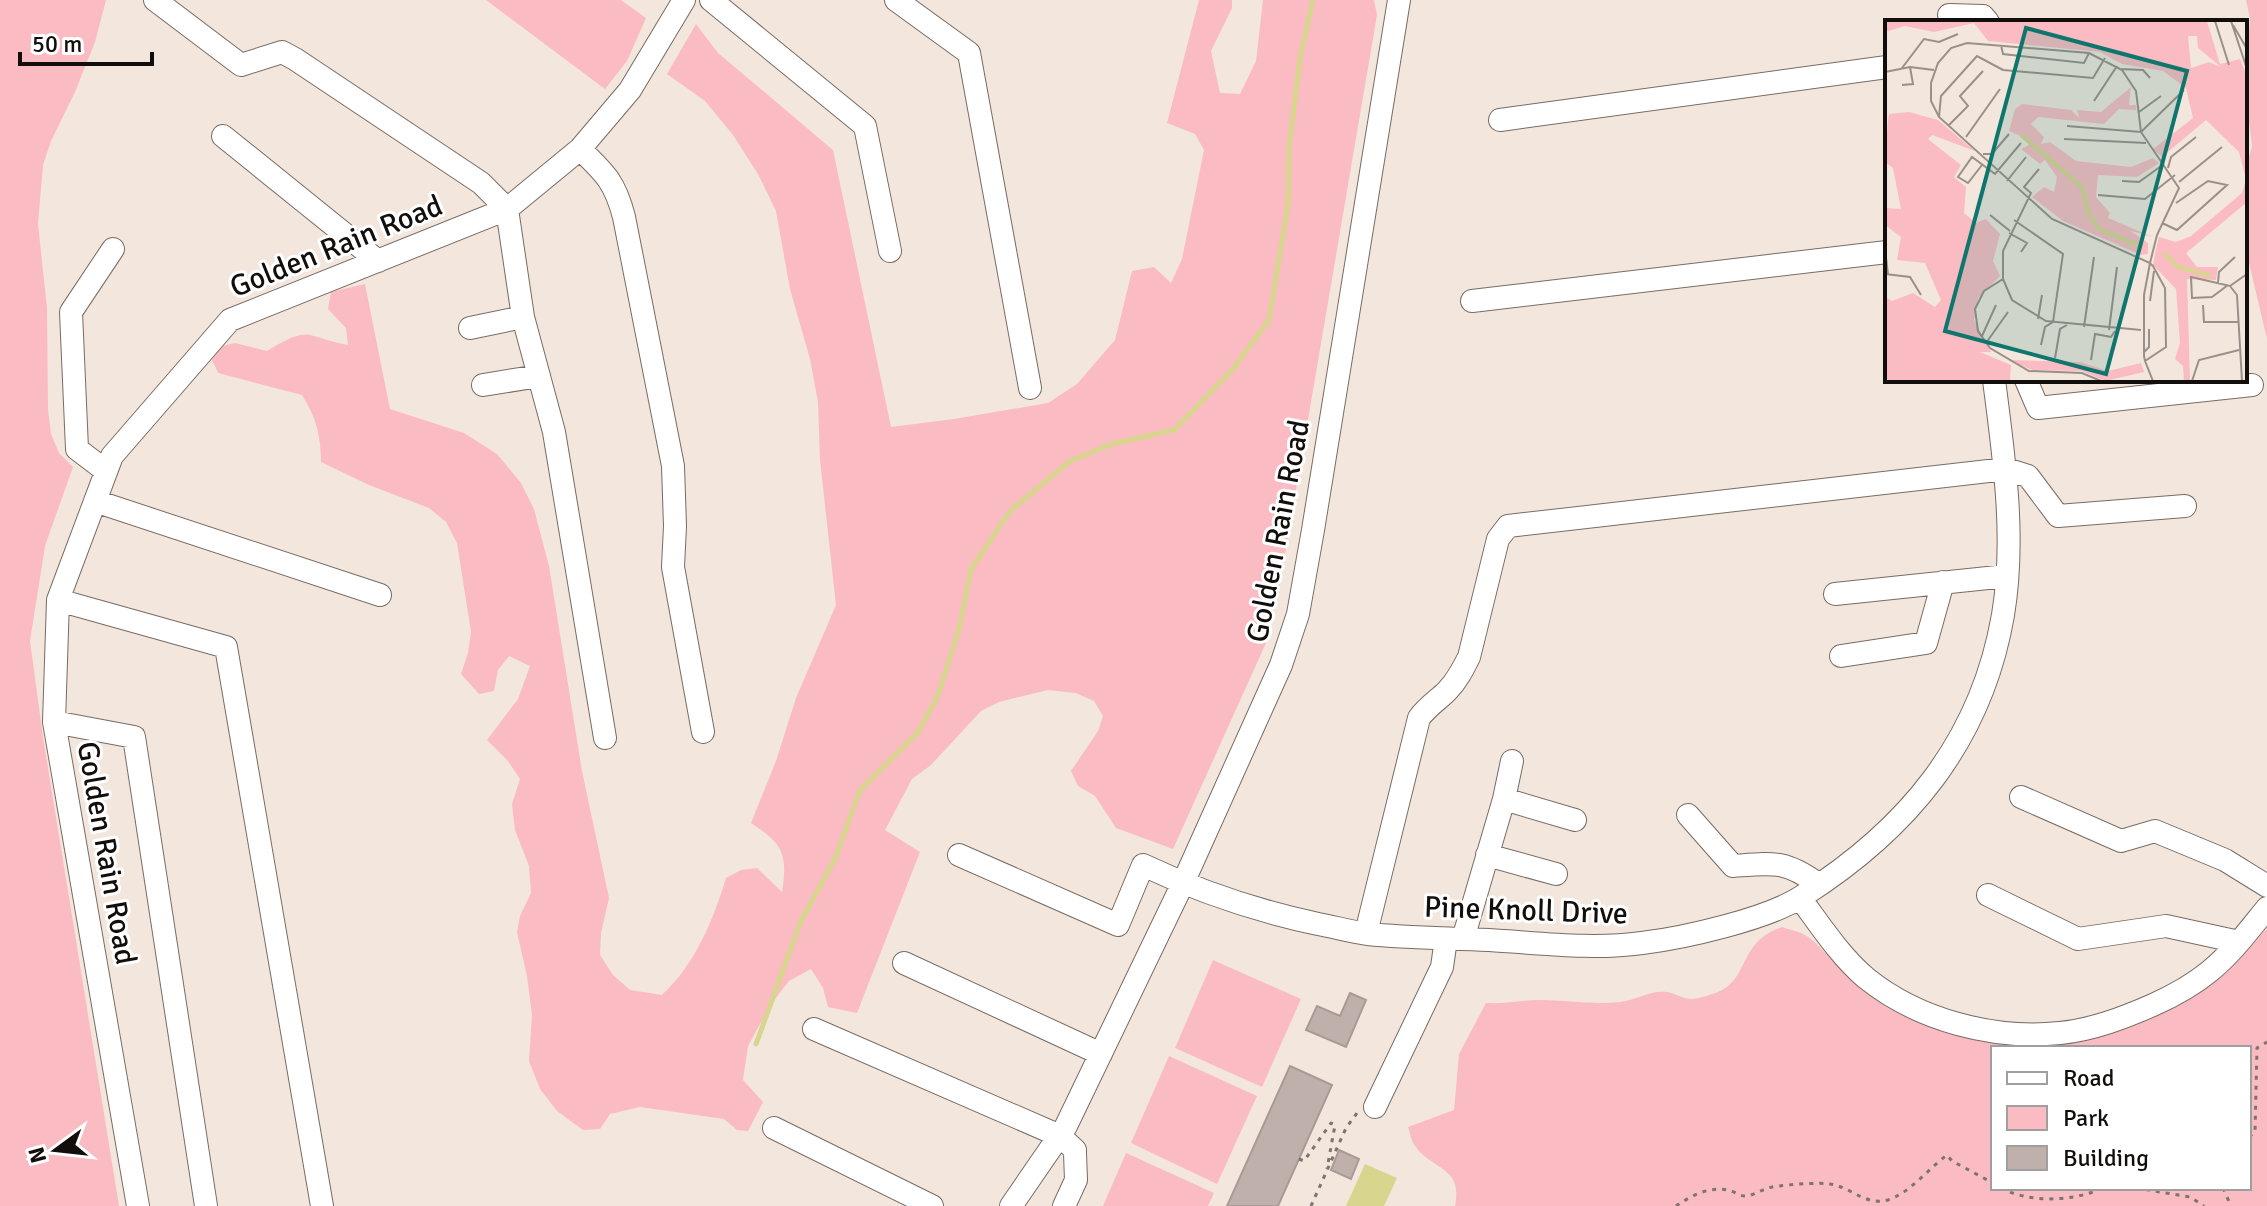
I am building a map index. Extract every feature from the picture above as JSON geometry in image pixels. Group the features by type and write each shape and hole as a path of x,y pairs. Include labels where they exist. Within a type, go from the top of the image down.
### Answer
{"street":[{"path":"155,0 241,65 282,52 481,183 507,209 523,317 554,432 605,738"},
{"name":"Golden Rain Road","path":"138,1206 54,722 58,600 112,456 230,320 507,209 580,149 630,90 684,0"},
{"path":"711,0 865,126 890,251"},
{"path":"896,0 969,53 1030,388"},
{"name":"Golden Rain Road","path":"1011,1206 1060,1136 1101,1054 1183,883 1281,665 1298,614 1399,0"},
{"path":"1948,12 1983,16 1986,20"},
{"path":"1500,120 1885,67"},
{"path":"223,136 378,261"},
{"path":"580,149 604,172 617,191 624,217 673,466 673,567 703,732"},
{"path":"106,471 77,449 71,312 113,249"},
{"path":"1472,301 1885,252"},
{"path":"470,328 523,317"},
{"path":"483,385 539,376"},
{"name":"Pine Knoll Drive","path":"959,855 1118,925 1143,865 1264,912 1366,933 1599,947 1683,936 1754,917 1800,898 1887,832 1925,792 1958,743 1981,694 2003,616 2007,576 2009,521 2006,469 1994,382"},
{"path":"2027,382 2038,408 2252,385"},
{"path":"1366,933 1419,718 1428,705 1453,684 1469,657 1498,539 1508,526 2006,469 2028,476 2058,516 2185,506"},
{"path":"95,501 380,595"},
{"path":"1835,594 2007,576"},
{"path":"1841,656 1926,643 1943,582"},
{"path":"58,600 226,647 322,1206"},
{"path":"54,722 134,737 206,1206"},
{"path":"1375,1107 1455,939 1487,855 1512,761"},
{"path":"2021,797 2121,841 2155,831 2225,860 2267,886"},
{"path":"1504,799 1575,820"},
{"path":"1688,815 1733,866 1790,866 1818,884"},
{"path":"1487,855 1556,874"},
{"path":"1988,895 2078,939 2166,926 2239,942"},
{"path":"1800,898 1847,960 1882,990 1915,1008 1953,1022 2001,1032 2061,1033 2120,1020 2174,995 2210,972 2267,908"},
{"path":"904,963 1101,1054"},
{"path":"814,1029 1060,1136 1075,1150 1076,1180 1064,1206"},
{"path":"774,1128 932,1206"}],"path":[{"path":"2251,1135 2255,1132 2257,1048 2267,1042"},
{"path":"1311,1206 1353,1117 1358,1112 1375,1107"},
{"path":"1299,1159 1304,1161 1331,1123 1335,1125 1326,1173"},
{"path":"1676,1206 1694,1194 1711,1191 1724,1189 1746,1196 1779,1185 1819,1183 1832,1184 1876,1202 1890,1199 1910,1186 1947,1155 1952,1161 1991,1182"},
{"path":"2007,1190 2046,1198 2090,1194 2098,1190"},
{"path":"2148,1190 2190,1197 2204,1206"}],"green space":[{"path":"0,0 106,0 95,42 43,165 38,224 47,308 48,409 51,434 59,453 73,467 45,546 30,641 119,1206 0,1206"},
{"path":"486,0 621,0 646,18 627,61 605,89"},
{"path":"1199,0 1232,0 1232,8 1211,51 1220,93 1240,94 1256,61 1263,0 1374,0 1377,15 1280,584 1266,643 1173,849 1116,828 1095,796 1078,786 1071,771 1098,731 1103,716 1094,701 1076,693 1048,690 999,702 981,711 931,765 912,779 885,830 920,852 857,1013 828,1007 823,988 811,969 789,981 771,1004 748,1046 743,1080 763,1102 748,1131 737,1130 724,1119 640,1107 610,1114 600,1129 583,1130 557,1111 540,1089 529,1061 532,1015 517,932 520,916 531,893 529,866 515,830 512,804 520,779 508,761 487,740 518,699 530,666 509,656 498,670 494,691 479,694 461,674 471,632 457,543 446,522 429,508 321,462 317,427 302,395 218,373 212,360 218,347 235,343 267,351 299,335 348,345 346,328 328,309 331,292 365,284 390,409 464,433 497,454 521,483 534,509 549,566 582,771 609,898 601,933 600,955 613,975 630,990 662,995 684,970 702,941 726,878 741,870 757,868 782,892 784,868 781,851 770,837 751,823 776,761 796,698 836,605 820,460 818,402 810,359 790,289 776,211 758,174 733,135 705,101 667,74 696,24 718,53 833,150 891,427 954,419 1048,403 1077,384 1115,340 1132,271 1154,267 1171,283 1182,259 1204,150 1195,134 1167,123"},
{"path":"2246,0 2267,0 2267,339 2247,254 2247,164 2252,146 2247,106 2250,19"},
{"path":"1782,927 1803,934 1819,946 1855,984 1890,1004 1959,1035 1984,1042 2016,1045 2092,1037 2149,1020 2199,992 2245,953 2267,928 2267,1206 1455,1206 1455,1183 1451,1176 1422,1154 1415,1146 1408,1127 1454,1110 1459,1054 1486,1003 1540,1000 1610,1003 1661,992 1694,999 1729,985 1758,941"},
{"path":"1213,960 1301,999 1262,1087 1175,1048"},
{"path":"1169,1056 1257,1096 1217,1184 1131,1143"},
{"path":"1126,1153 1214,1193 1208,1206 1103,1206"}],"shaded area":[{"path":"1365,1164 1397,1178 1384,1206 1346,1206"}],"building":[{"path":"1350,993 1366,1000 1346,1047 1306,1030 1317,1006 1340,1016"},
{"path":"1290,1066 1332,1085 1278,1206 1227,1206"},
{"path":"1339,1150 1359,1159 1351,1179 1331,1170"}],"waterway":[{"path":"756,1044 801,921 835,859 860,790 919,731 938,695 959,629 971,569 1010,511 1070,461 1112,444 1174,430 1232,370 1269,320 1288,204 1289,147 1300,58 1313,0"}]}
